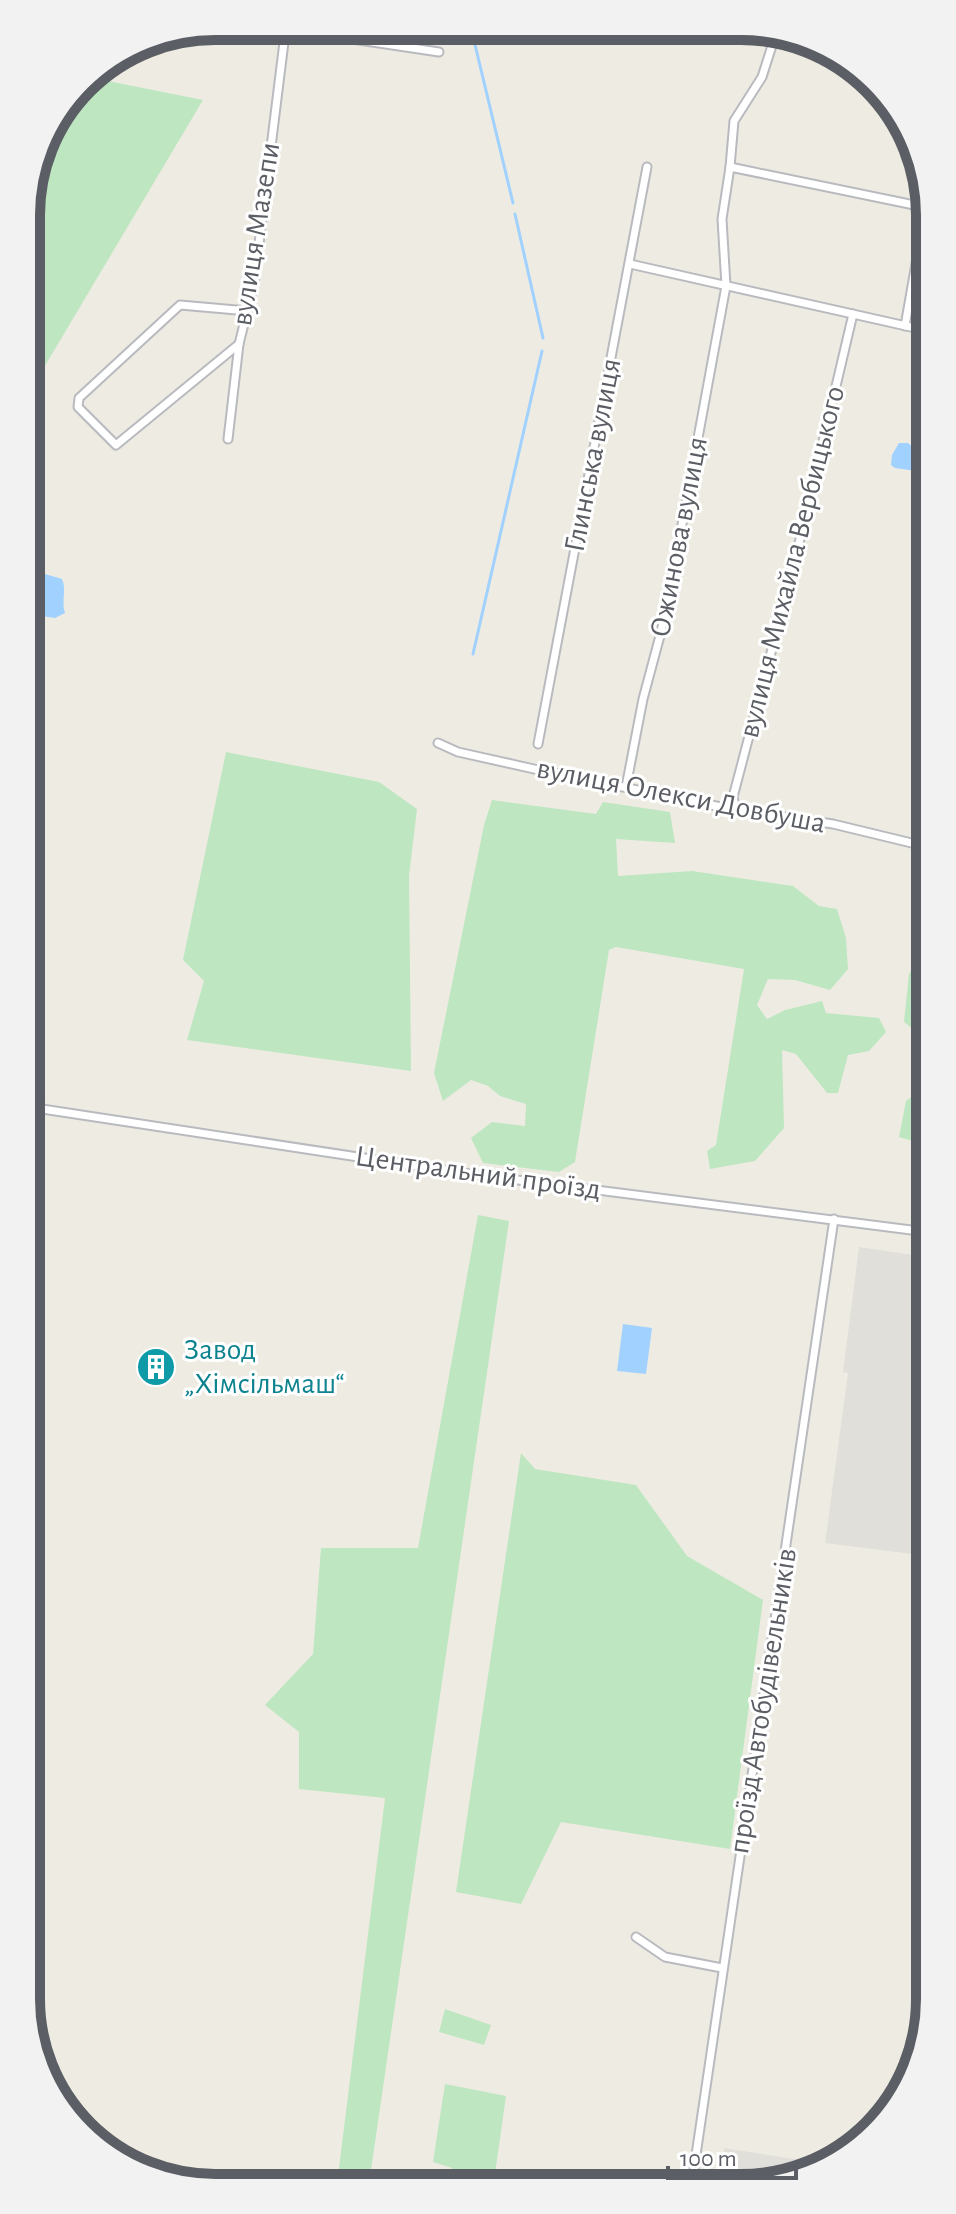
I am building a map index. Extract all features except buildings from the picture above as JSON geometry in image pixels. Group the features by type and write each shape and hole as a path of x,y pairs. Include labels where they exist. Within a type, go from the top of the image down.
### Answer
{"street":[{"name":"вулиця Мазепи","path":"228,439 239,344 254,284 284,40"},
{"path":"363,40 439,52"},
{"path":"401,46 402,40"},
{"name":"Ожинова вулиця","path":"626,787 643,699 661,632 726,286 722,219 734,121 762,77 773,43"},
{"name":"Глинська вулиця","path":"538,744 647,167"},
{"path":"730,167 916,205"},
{"path":"905,326 916,263"},
{"path":"630,264 916,328"},
{"path":"239,344 116,445 78,407 79,398 180,305 248,311"},
{"name":"вулиця Михайла Вербицького","path":"736,810 733,797 788,589 853,314"},
{"name":"вулиця Олекси Довбуша","path":"438,743 458,752 534,769 916,842"},
{"name":"Центральний проїзд","path":"40,1109 484,1176 916,1230"},
{"name":"проїзд Автобудівельників","path":"693,2174 834,1219"},
{"path":"636,1937 665,1957 722,1968"}],"shaded area":[{"path":"859,1247 916,1255 916,1554 825,1543 848,1373 843,1372"},
{"path":"724,2148 808,2161 764,2173 720,2174"}],"green space":[{"path":"104,80 203,100 40,374 40,204 49,159 63,128 83,100"},
{"path":"226,752 379,782 417,809 409,876 411,1071 187,1040 204,981 183,960"},
{"path":"492,800 596,814 603,802 670,812 675,843 616,839 618,876 692,871 793,886 819,906 837,909 846,938 848,969 830,990 795,980 768,979 757,1005 767,1019 785,1010 822,1001 826,1013 879,1018 886,1032 869,1051 848,1055 838,1093 827,1093 796,1054 782,1050 784,1128 755,1161 710,1169 707,1151 716,1145 744,969 616,947 609,950 575,1162 559,1172 483,1163 471,1138 492,1122 525,1126 526,1104 500,1096 488,1086 471,1080 443,1101 434,1073 484,825"},
{"path":"916,964 916,1031 904,1022 909,974"},
{"path":"916,1048 916,1142 899,1137 906,1101 913,1096"},
{"path":"478,1215 509,1221 370,2174 338,2174 385,1798 299,1789 299,1732 265,1705 313,1654 321,1548 418,1548"},
{"path":"521,1453 535,1469 636,1485 687,1556 763,1600 730,1849 561,1822 521,1904 456,1892"},
{"path":"445,2009 491,2025 484,2045 439,2032"},
{"path":"445,2084 506,2096 495,2174 452,2174 452,2168 433,2162"}],"water":[{"path":"899,443 908,443 916,450 916,471 895,468 891,465 892,455"},
{"path":"40,573 62,579 65,613 55,618 40,616"},
{"path":"623,1324 652,1328 646,1374 617,1371"}],"waterway":[{"path":"474,40 513,203"},
{"path":"515,214 543,338"},
{"path":"473,654 542,351"}],"place":[{"name":"Завод „Хімсільмаш“","path":"156,1367"}]}
